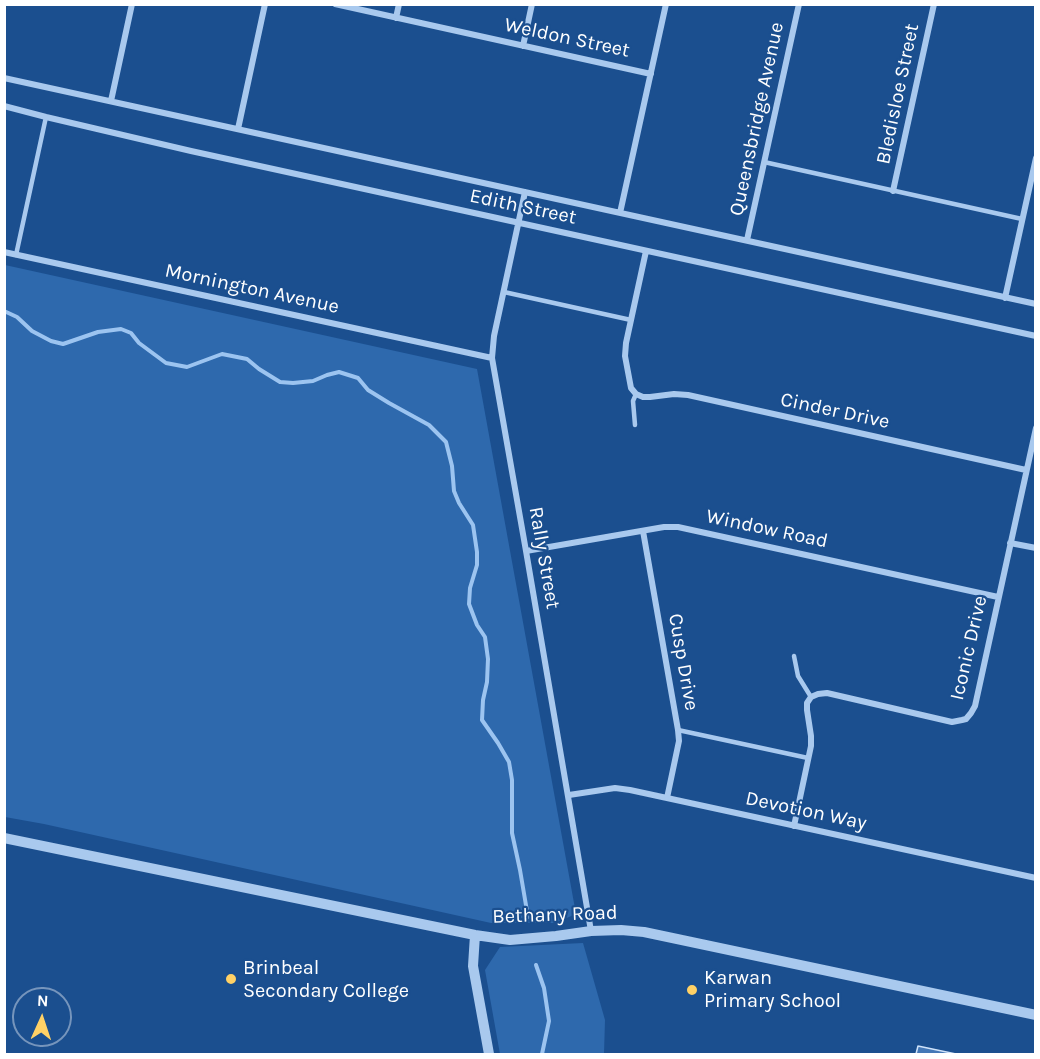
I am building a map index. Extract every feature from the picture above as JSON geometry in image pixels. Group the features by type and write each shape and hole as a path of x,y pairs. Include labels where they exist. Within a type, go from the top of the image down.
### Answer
{"street":[{"path":"111,101 132,4"},
{"path":"238,129 265,4"},
{"name":"Weldon Street","path":"335,4 651,74"},
{"path":"396,18 399,4"},
{"path":"523,46 532,4"},
{"path":"620,213 666,4"},
{"name":"Queensbridge Avenue","path":"747,240 799,4"},
{"name":"Bledisloe Street","path":"893,191 934,4"},
{"name":"Edith Street","path":"4,78 1035,304"},
{"name":"Edith Street","path":"4,106 519,223 1035,336"},
{"path":"1005,298 1035,158"},
{"name":"Rally Street","path":"525,192 494,336 492,358 591,931"},
{"path":"636,394 631,388 625,356 646,251"},
{"name":"Mornington Avenue","path":"4,252 492,358"},
{"name":"Cinder Drive","path":"636,394 643,397 688,395 1026,470"},
{"name":"Iconic Drive","path":"811,697 827,693 952,722 966,719 971,713 975,706 1035,428"},
{"name":"Window Road","path":"526,551 664,527 690,529 998,597"},
{"name":"Cusp Drive","path":"643,531 679,741 667,798"},
{"path":"1010,543 1035,548"},
{"path":"794,826 811,746 807,703 811,697"},
{"name":"Devotion Way","path":"569,795 615,788 630,789 1035,878"},
{"name":"Bethany Road","path":"4,838 475,935 510,940 621,930 666,935 1035,1015"},
{"path":"475,935 473,966 489,1054"}],"lane":[{"path":"16,255 46,117"},
{"path":"764,162 1022,219"},
{"path":"504,292 631,320"},
{"path":"635,425 633,401 636,394"},
{"path":"794,656 798,676 811,697"},
{"path":"678,730 808,758"}],"shaded area":[{"path":"5,265 477,369 576,914 555,923 491,923 5,817"},
{"path":"583,943 605,1020 604,1054 500,1054 485,970 500,947"}],"building":[{"path":"918,1046 956,1054 916,1054"}],"waterway":[{"path":"4,311 17,317 32,331 51,341 63,344 98,332 121,329 131,333 139,343 166,363 187,367 222,354 247,359 280,382 313,381 339,372 358,378 368,390 429,425 446,442 452,466 454,491 473,525 477,565 470,588 469,604 477,625 485,637 488,659 482,720 509,762 512,780 512,833 528,917"},
{"path":"536,965 544,988 549,1021 542,1054"}],"place":[{"name":"Brinbeal Secondary College","path":"231,979"},
{"name":"Karwan Primary School","path":"692,990"}]}
